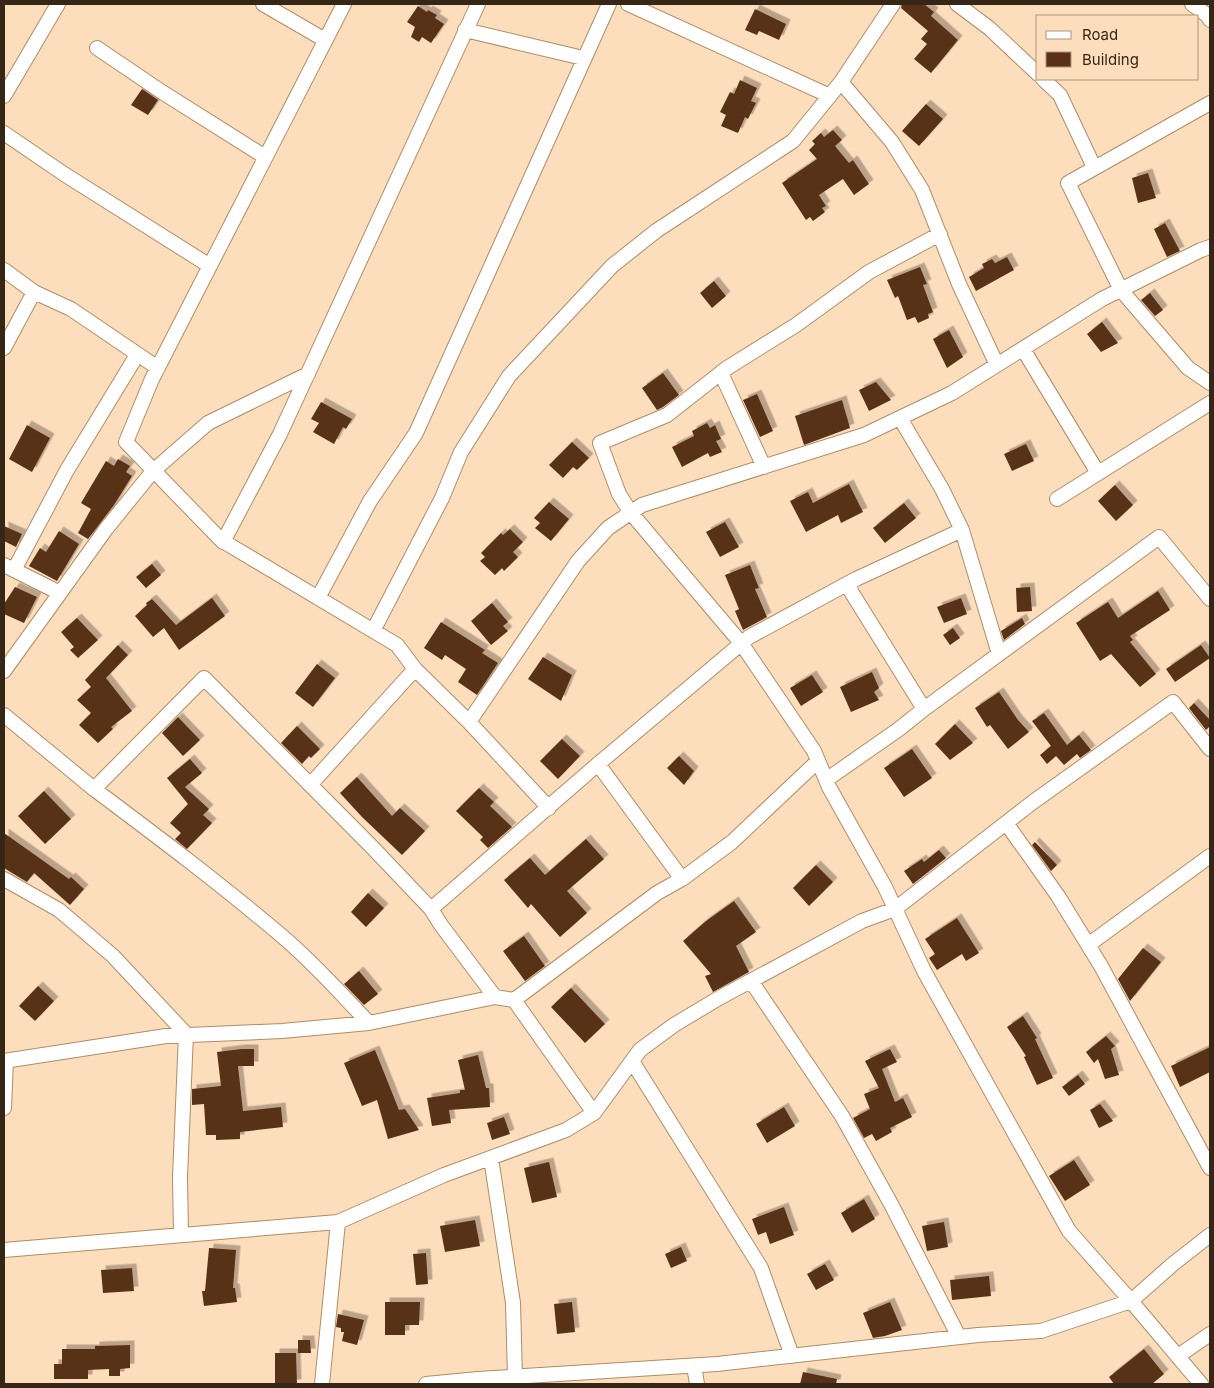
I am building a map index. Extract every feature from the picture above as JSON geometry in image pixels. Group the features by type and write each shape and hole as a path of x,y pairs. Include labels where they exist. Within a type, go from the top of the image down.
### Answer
{"street":[{"path":"4,96 58,4"},
{"path":"263,4 325,40"},
{"path":"344,4 158,368 126,442 223,542 397,645 416,669 469,722 549,808"},
{"path":"223,542 280,434 478,4"},
{"path":"318,598 370,501 416,433 583,58 609,4"},
{"path":"628,4 830,96"},
{"path":"373,631 442,498 461,452 509,376 612,266 656,231 793,141 841,82 893,4"},
{"path":"957,4 989,28 1036,72"},
{"path":"1192,4 1207,15 1210,20"},
{"path":"465,30 583,58"},
{"path":"97,48 162,92 266,157"},
{"path":"1044,80 1060,95 1094,166"},
{"path":"841,82 892,142 922,190 959,284 997,365"},
{"path":"1210,103 1094,166 1068,183 1121,290 1188,368 1210,383"},
{"path":"4,133 64,174 210,266"},
{"path":"940,234 869,272 796,325 721,373 666,414 600,443 618,494 741,644 814,751 826,780 885,887 924,971 1069,1231 1202,1384"},
{"path":"469,722 578,561 608,528 642,505 864,435 952,393 1102,299 1200,250 1210,247"},
{"path":"4,270 34,292 70,309 158,368"},
{"path":"4,348 34,292"},
{"path":"1023,349 1098,474"},
{"path":"60,593 9,568 137,355"},
{"path":"721,373 764,467"},
{"path":"4,669 153,471 208,423 308,374"},
{"path":"1057,500 1210,403"},
{"path":"900,418 942,489 962,530 999,654"},
{"path":"431,909 598,764 749,637 924,546 962,530"},
{"path":"826,780 899,729 1159,537 1210,600"},
{"path":"847,585 924,709"},
{"path":"310,785 416,669"},
{"path":"94,789 204,678 372,846 431,909 495,997"},
{"path":"4,1250 338,1222 444,1175 566,1130 594,1113 640,1050 674,1026 718,998 862,922 895,908 1006,823 1173,702 1210,748"},
{"path":"4,715 94,789 165,842 283,937 323,974 368,1023"},
{"path":"514,1000 657,893 682,878 732,842 818,761"},
{"path":"598,764 682,878"},
{"path":"1006,823 1058,896 1101,966 1210,1168"},
{"path":"1088,945 1210,856"},
{"path":"4,879 59,910 106,950 186,1034 180,1177 181,1235"},
{"path":"751,981 842,1116 891,1204 959,1337"},
{"path":"4,1108 5,1061 186,1034 282,1031 368,1023 495,997 514,1000 594,1113"},
{"path":"632,1061 761,1268 792,1356"},
{"path":"491,1158 513,1304 511,1379"},
{"path":"322,1384 338,1222"},
{"path":"426,1384 694,1366 959,1337 1040,1331 1131,1301 1210,1235"},
{"path":"1178,1356 1210,1334"},
{"path":"694,1366 697,1384"}],"building":[{"path":"902,4 924,4 934,12 931,16 958,40 931,73 914,59 927,44 921,39 928,31 901,8"},
{"path":"418,6 427,12 428,10 437,15 435,18 444,24 431,43 422,37 419,42 411,37 415,27 407,22"},
{"path":"755,9 786,24 779,40 759,31 757,35 745,30"},
{"path":"740,80 757,88 751,101 756,103 748,119 745,117 738,133 721,126 726,115 720,112 730,92 734,94"},
{"path":"142,89 158,100 148,115 131,105"},
{"path":"926,104 943,119 919,146 902,131"},
{"path":"833,130 842,140 835,146 849,163 853,160 869,184 854,195 843,179 819,195 826,206 822,208 825,212 813,221 810,217 806,220 782,183 817,159 809,150 815,144 812,141 821,133 824,137"},
{"path":"1148,173 1156,198 1138,203 1132,178"},
{"path":"1165,223 1180,251 1167,257 1154,229"},
{"path":"1007,257 1014,270 976,291 969,277 984,268 982,264 992,259 995,263"},
{"path":"920,267 927,284 923,285 933,312 928,314 929,318 918,323 915,317 907,320 898,296 895,298 887,280"},
{"path":"714,281 726,296 712,308 700,293"},
{"path":"1150,293 1163,310 1155,316 1141,300"},
{"path":"1102,322 1118,343 1101,352 1087,334"},
{"path":"949,330 963,357 947,368 933,339"},
{"path":"663,373 679,395 657,410 642,388"},
{"path":"876,382 891,400 869,411 859,390"},
{"path":"757,394 773,431 760,437 743,400"},
{"path":"842,400 850,428 804,445 795,416"},
{"path":"321,402 352,419 346,429 343,427 334,444 313,432 319,423 311,419"},
{"path":"707,423 710,428 715,425 721,439 716,441 722,452 710,457 708,453 682,467 672,447 694,436 692,431"},
{"path":"27,425 50,438 32,472 9,459"},
{"path":"572,442 589,458 577,470 573,467 563,478 549,465"},
{"path":"1026,444 1034,461 1012,471 1004,454"},
{"path":"118,459 130,466 126,472 132,476 114,505 88,539 78,533 91,509 81,503 106,461 114,466"},
{"path":"849,484 863,512 841,523 838,515 806,532 790,501 808,492 813,503"},
{"path":"1115,485 1133,505 1116,521 1098,501"},
{"path":"549,502 569,519 551,541 535,528 540,523 534,518"},
{"path":"904,503 916,518 885,543 873,528"},
{"path":"725,522 739,547 720,557 706,532"},
{"path":"4,526 22,534 16,547 4,541"},
{"path":"510,529 523,542 513,552 518,557 504,571 502,568 495,575 480,561 485,557 481,553 501,533 503,535"},
{"path":"59,531 79,544 57,581 29,566 40,548 46,552"},
{"path":"152,564 161,575 146,588 136,577"},
{"path":"750,565 759,588 755,589 767,617 743,630 735,611 739,609 725,575"},
{"path":"15,587 37,597 24,623 4,614 4,604"},
{"path":"1030,587 1032,611 1017,612 1016,588"},
{"path":"1158,591 1170,610 1130,636 1133,640 1130,642 1156,674 1140,687 1111,654 1100,661 1076,623 1108,602 1118,618"},
{"path":"212,598 225,616 179,650 164,628 153,637 135,616 152,599 176,625"},
{"path":"961,598 967,614 944,623 937,607"},
{"path":"492,603 508,622 503,626 508,631 491,645 471,621"},
{"path":"77,618 98,640 78,658 70,650 74,647 61,632"},
{"path":"1022,618 1025,624 1004,640 1001,631"},
{"path":"441,622 485,650 482,653 498,663 477,695 458,682 466,669 445,655 442,660 424,648"},
{"path":"953,628 960,638 950,645 943,635"},
{"path":"118,645 128,655 106,678 132,711 111,727 113,729 98,743 79,725 91,713 77,700 91,687 85,680"},
{"path":"1201,645 1210,658 1175,682 1166,669"},
{"path":"543,657 572,675 561,701 528,679"},
{"path":"317,664 335,678 313,707 295,693"},
{"path":"872,672 879,688 874,692 879,700 851,712 840,687"},
{"path":"812,675 823,692 801,706 790,688"},
{"path":"999,692 1018,720 1029,732 1008,749 990,725 987,727 975,708"},
{"path":"1194,703 1210,720 1210,726 1206,730 1189,708"},
{"path":"1044,713 1067,745 1079,735 1091,750 1080,758 1077,754 1064,765 1056,756 1047,764 1040,755 1051,746 1032,721"},
{"path":"178,717 200,740 183,756 162,733"},
{"path":"955,724 973,743 950,760 935,744"},
{"path":"297,726 320,749 311,758 309,756 302,764 281,743"},
{"path":"562,739 580,756 558,779 540,761"},
{"path":"912,749 932,778 904,797 884,768"},
{"path":"679,756 694,771 684,785 667,768"},
{"path":"190,759 202,773 185,787 209,809 203,815 212,823 187,849 175,839 181,833 170,823 188,804 167,778"},
{"path":"357,777 392,816 400,808 425,831 402,855 340,793"},
{"path":"479,788 494,802 490,806 512,827 488,848 480,840 483,837 456,811"},
{"path":"44,791 71,819 45,844 18,816"},
{"path":"4,833 69,879 71,877 84,889 70,905 34,873 27,882 4,868"},
{"path":"586,839 604,859 567,891 587,913 560,937 531,904 528,908 504,880 530,858 545,875"},
{"path":"1035,842 1057,865 1051,871 1032,845"},
{"path":"939,850 946,858 913,884 904,871 922,859 924,862"},
{"path":"816,865 833,882 809,906 793,888"},
{"path":"368,893 384,908 366,927 351,912"},
{"path":"734,901 756,932 736,946 749,972 713,992 705,976 711,974 683,941 706,921"},
{"path":"957,918 979,953 966,961 962,954 937,970 929,958 935,954 925,939"},
{"path":"524,936 545,966 525,981 503,951"},
{"path":"1143,948 1161,962 1130,1001 1118,979"},
{"path":"359,971 378,994 364,1005 344,984"},
{"path":"38,986 54,1001 35,1021 19,1006"},
{"path":"571,988 605,1024 585,1043 551,1007"},
{"path":"1023,1016 1037,1038 1035,1039 1053,1078 1037,1085 1024,1057 1026,1056 1007,1027"},
{"path":"1106,1036 1115,1046 1111,1049 1119,1075 1105,1079 1098,1059 1094,1063 1086,1052"},
{"path":"1210,1047 1210,1072 1180,1087 1171,1066"},
{"path":"254,1049 254,1066 238,1066 243,1111 281,1107 283,1127 240,1132 240,1139 216,1140 216,1135 206,1135 204,1104 192,1105 192,1089 221,1086 217,1052"},
{"path":"890,1049 897,1062 882,1069 895,1102 903,1098 912,1117 890,1128 892,1132 876,1141 872,1134 864,1138 853,1118 870,1109 864,1094 879,1088 865,1061"},
{"path":"375,1050 399,1110 405,1109 419,1130 388,1139 377,1100 362,1106 344,1063"},
{"path":"478,1055 486,1088 489,1088 490,1107 449,1110 451,1123 432,1126 427,1098 460,1093 460,1090 465,1090 458,1060"},
{"path":"1078,1075 1085,1084 1069,1096 1062,1087"},
{"path":"1100,1104 1113,1121 1099,1128 1090,1110"},
{"path":"784,1107 795,1126 767,1143 756,1124"},
{"path":"504,1117 510,1134 492,1140 487,1123"},
{"path":"1074,1160 1090,1185 1065,1201 1049,1176"},
{"path":"549,1162 557,1197 532,1203 524,1168"},
{"path":"864,1199 875,1219 852,1233 841,1213"},
{"path":"784,1207 794,1235 770,1244 766,1232 758,1235 752,1219"},
{"path":"475,1220 480,1246 445,1252 440,1226"},
{"path":"944,1222 948,1247 927,1251 922,1226"},
{"path":"681,1247 687,1261 671,1268 665,1254"},
{"path":"209,1248 236,1250 233,1288 235,1288 237,1302 204,1306 202,1291 205,1291"},
{"path":"426,1253 428,1284 416,1285 413,1254"},
{"path":"825,1264 834,1280 816,1290 807,1274"},
{"path":"132,1268 134,1291 103,1293 101,1270"},
{"path":"989,1276 991,1296 952,1300 950,1280"},
{"path":"385,1302 420,1302 419,1325 405,1325 405,1335 385,1335"},
{"path":"572,1302 575,1332 557,1334 554,1304"},
{"path":"890,1302 902,1330 873,1338 863,1313"},
{"path":"338,1314 364,1320 357,1345 342,1341 344,1332 341,1332 341,1328 336,1327"},
{"path":"298,1340 310,1340 311,1353 298,1353"},
{"path":"130,1345 130,1368 120,1369 120,1376 109,1376 109,1369 88,1370 88,1379 54,1379 54,1364 62,1364 62,1349 95,1349 95,1346"},
{"path":"1144,1349 1164,1374 1152,1384 1114,1384 1109,1377"},
{"path":"275,1353 296,1353 297,1384 275,1384"},
{"path":"803,1372 837,1379 836,1384 800,1384"}]}
